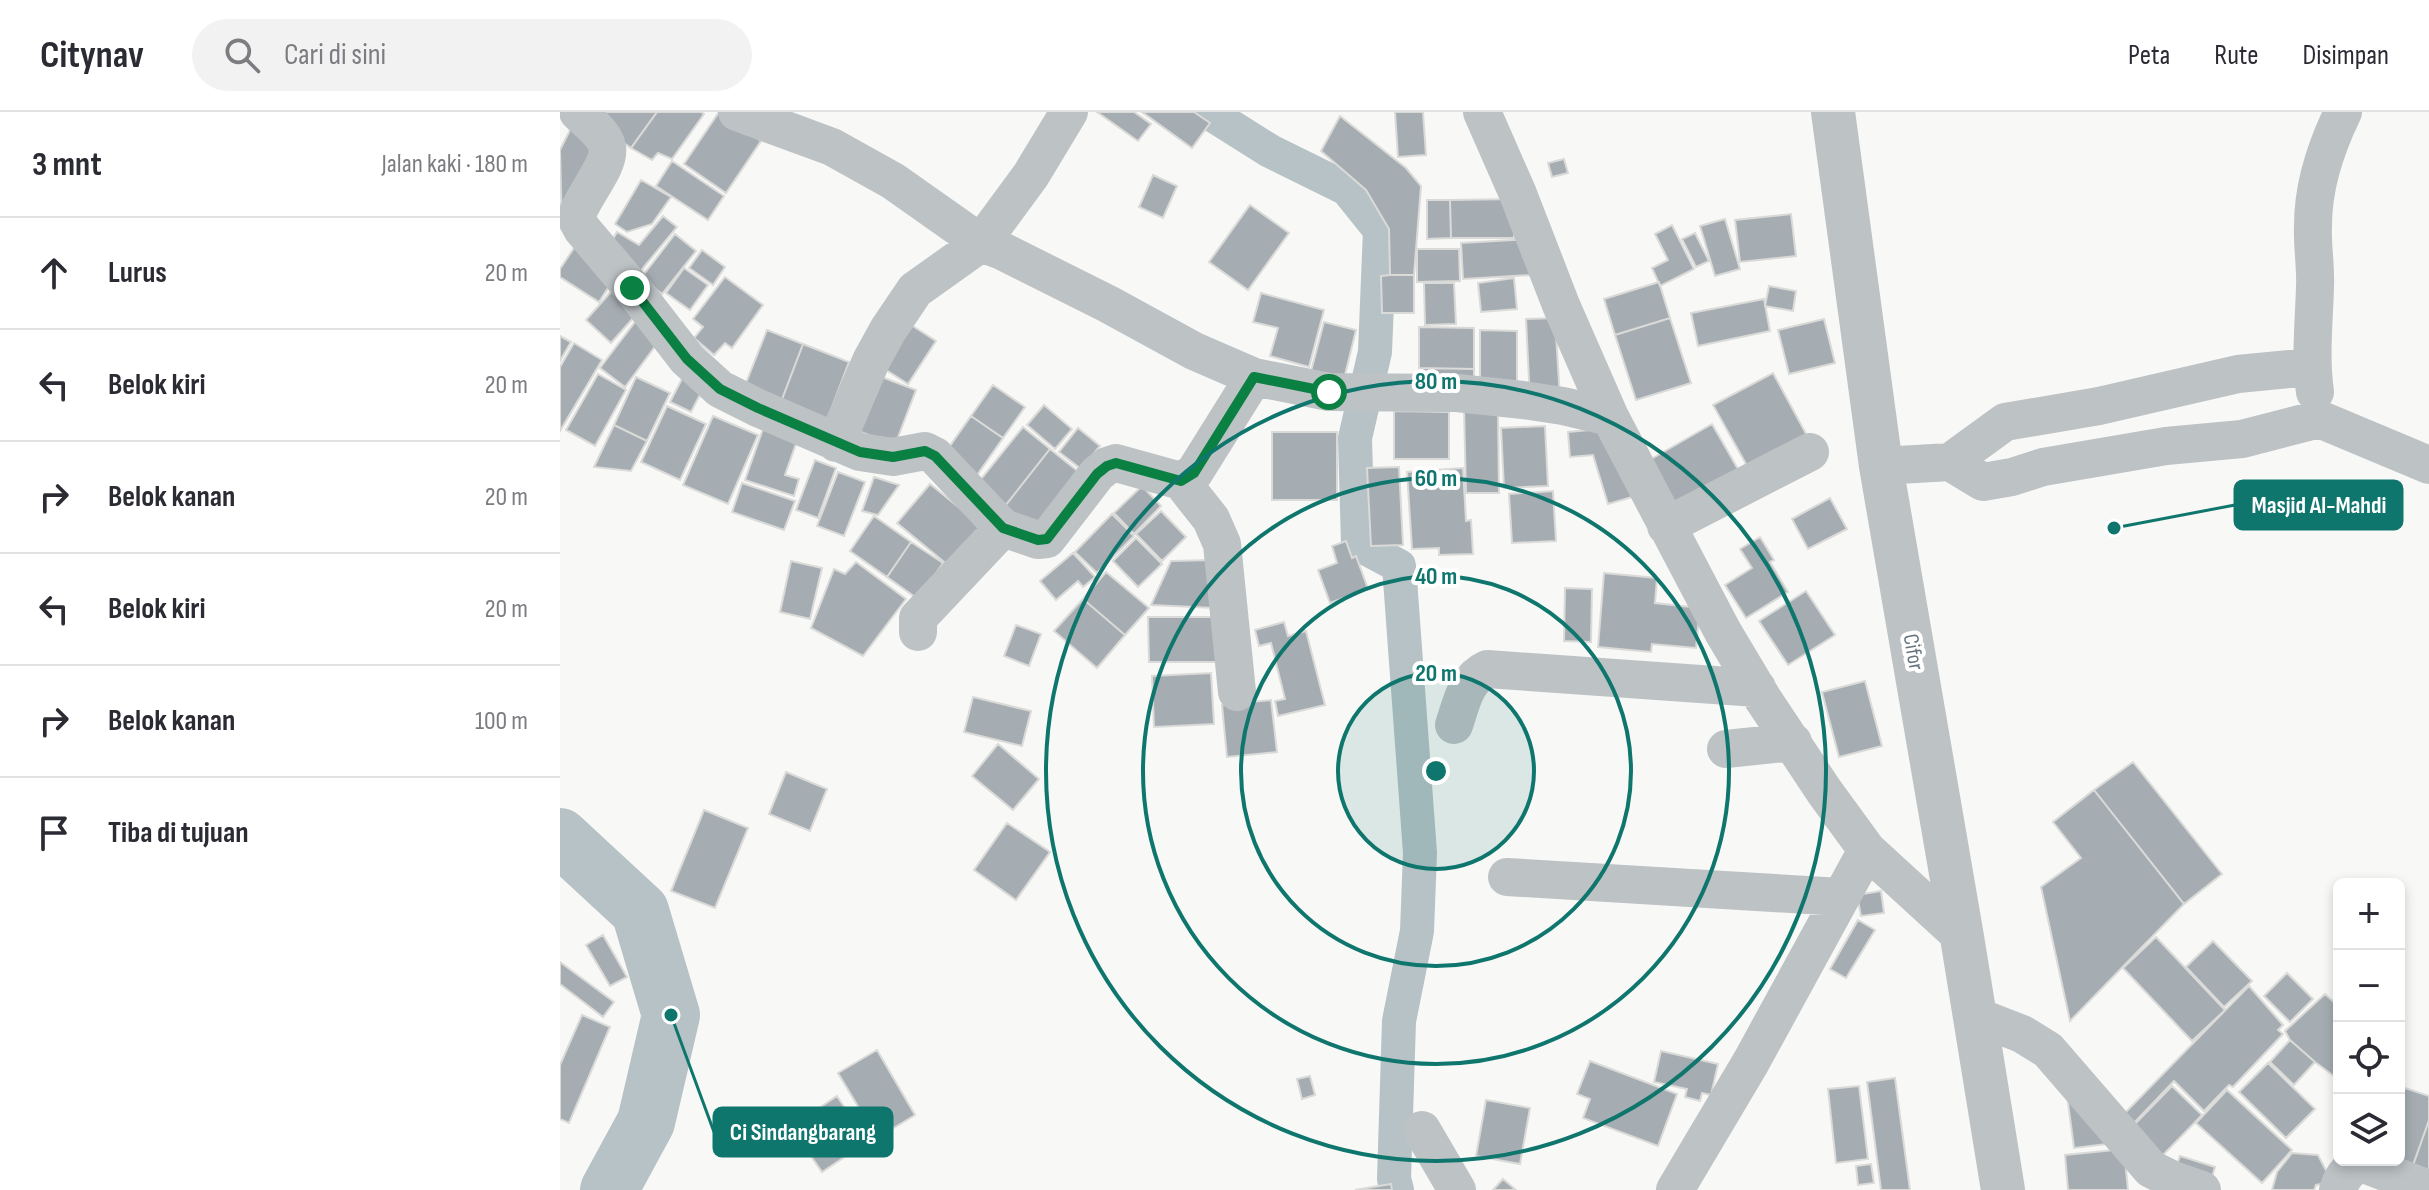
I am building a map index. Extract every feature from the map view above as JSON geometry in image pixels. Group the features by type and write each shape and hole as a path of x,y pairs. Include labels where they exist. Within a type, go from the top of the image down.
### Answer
{"street":[{"path":"578,112 603,138 608,149 576,218 687,359 720,389 860,452 893,457 925,451 935,456 1003,528 1038,540 1047,539 1097,474 1107,466 1116,463 1181,481 1211,519 1222,544 1237,692"},
{"path":"737,112 832,147 893,181 981,243 1108,304 1194,351 1254,377 1329,392 1457,393 1523,400 1610,417"},
{"path":"836,443 871,361 915,290 981,243 1031,175 1069,112"},
{"path":"1482,112 1610,417 1666,526 1757,688 1824,791 1867,850 1962,937"},
{"name":"Cifor","path":"1833,112 1881,466 2003,1190"},
{"path":"2319,419 2311,367 2316,283 2312,227 2314,194 2332,134 2343,112"},
{"path":"1881,466 1950,462 2005,422 2099,406 2238,374 2311,367"},
{"path":"1181,481 1194,473 1254,377"},
{"path":"1950,462 1983,482 2043,467 2166,446 2242,439 2319,419 2429,465"},
{"path":"1666,526 1810,452"},
{"path":"918,632 917,622 924,611 1003,528"},
{"path":"1454,725 1465,692 1477,673 1487,669 1757,688"},
{"path":"1726,749 1793,742"},
{"path":"1675,1190 1745,1074 1867,850"},
{"path":"1507,877 1841,897"},
{"path":"1973,1015 2022,1034 2048,1050 2151,1169 2202,1190"},
{"path":"1422,1130 1457,1190"},
{"path":"2338,1190 2341,1180 2351,1168 2364,1164 2429,1189"}],"building":[{"path":"606,112 657,112 631,148 597,124"},
{"path":"657,112 704,114 672,159 658,153 652,160 631,148"},
{"path":"719,112 761,141 726,193 684,164"},
{"path":"1097,112 1134,112 1151,124 1138,141"},
{"path":"1142,112 1194,112 1210,123 1192,148"},
{"path":"1395,112 1423,112 1426,155 1398,157"},
{"path":"1340,116 1406,168 1421,186 1414,275 1390,275 1389,229 1366,190 1321,151"},
{"path":"571,128 605,144 562,231 560,150"},
{"path":"1564,159 1568,173 1552,177 1548,163"},
{"path":"672,161 724,196 708,220 656,186"},
{"path":"1153,175 1177,186 1163,218 1139,207"},
{"path":"641,180 671,197 652,224 627,232 615,224"},
{"path":"1514,199 1514,238 1451,238 1450,200"},
{"path":"1427,200 1450,200 1451,238 1427,239"},
{"path":"1250,205 1289,233 1248,290 1209,262"},
{"path":"1791,214 1796,256 1740,262 1735,220"},
{"path":"663,216 677,227 638,274 608,248 617,232 639,245"},
{"path":"1725,219 1740,269 1715,276 1700,226"},
{"path":"1672,225 1694,269 1660,286 1652,268 1668,260 1655,234"},
{"path":"1695,233 1709,261 1696,267 1682,239"},
{"path":"675,234 696,251 662,294 641,278"},
{"path":"1529,239 1531,275 1463,279 1461,243"},
{"path":"576,245 618,272 599,302 560,277 560,269"},
{"path":"1417,249 1459,249 1460,281 1417,282"},
{"path":"702,250 725,267 713,285 689,268"},
{"path":"684,268 708,285 690,310 666,293"},
{"path":"1414,275 1414,313 1382,313 1381,276"},
{"path":"725,277 763,305 732,348 725,343 714,355 694,338 703,327 693,319"},
{"path":"1514,278 1517,309 1481,312 1478,283"},
{"path":"1659,282 1670,318 1615,335 1604,299"},
{"path":"1424,283 1454,283 1456,324 1425,325"},
{"path":"617,285 643,307 611,343 586,320"},
{"path":"1769,286 1796,291 1793,311 1765,306"},
{"path":"1261,293 1324,310 1309,367 1270,356 1278,328 1253,322"},
{"path":"1764,299 1770,331 1698,346 1691,313"},
{"path":"638,318 662,337 625,387 600,368"},
{"path":"1555,318 1560,398 1530,400 1526,319"},
{"path":"1670,318 1691,383 1636,400 1615,335"},
{"path":"1824,319 1835,363 1789,374 1778,330"},
{"path":"1324,322 1356,330 1343,383 1310,375"},
{"path":"908,323 936,341 908,384 880,366"},
{"path":"1419,327 1474,328 1474,369 1419,368"},
{"path":"767,330 803,344 781,402 744,388"},
{"path":"1480,330 1517,331 1517,386 1480,385"},
{"path":"560,336 571,342 560,361"},
{"path":"574,343 602,360 560,431 560,367"},
{"path":"803,344 849,362 827,420 781,402"},
{"path":"1419,368 1474,369 1474,388 1419,388"},
{"path":"1773,373 1810,441 1751,473 1713,405"},
{"path":"598,374 626,390 595,446 566,430"},
{"path":"684,375 705,385 691,412 670,402"},
{"path":"879,376 916,390 895,445 858,431"},
{"path":"636,377 670,393 647,441 614,425"},
{"path":"993,385 1025,407 1003,438 971,416"},
{"path":"1044,405 1072,429 1055,449 1027,425"},
{"path":"667,406 706,424 680,480 641,462"},
{"path":"1464,409 1498,409 1499,493 1466,493"},
{"path":"1394,411 1449,412 1449,459 1394,459"},
{"path":"713,416 758,435 728,504 683,485"},
{"path":"971,416 1003,438 977,475 945,453"},
{"path":"1712,424 1742,476 1676,513 1646,462"},
{"path":"614,425 647,441 631,471 594,467"},
{"path":"764,426 798,438 785,475 799,479 794,496 745,480"},
{"path":"1545,426 1548,486 1504,488 1501,428"},
{"path":"1023,427 1050,449 1005,506 977,484"},
{"path":"1078,428 1100,446 1081,469 1059,452"},
{"path":"1611,428 1632,497 1608,504 1593,455 1570,457 1568,432"},
{"path":"1272,432 1337,432 1337,500 1272,500"},
{"path":"1050,449 1080,473 1034,529 1005,506"},
{"path":"815,460 836,468 818,518 796,510"},
{"path":"1399,467 1403,545 1371,546 1367,468"},
{"path":"1463,468 1466,521 1471,520 1473,554 1439,555 1439,548 1412,549 1407,472"},
{"path":"838,472 865,482 844,536 817,526"},
{"path":"874,477 899,485 878,515 862,511"},
{"path":"742,483 795,501 784,530 732,512"},
{"path":"930,484 982,526 949,566 897,523"},
{"path":"1142,486 1161,506 1134,534 1114,513"},
{"path":"1553,491 1556,541 1512,543 1509,494"},
{"path":"1830,498 1847,529 1808,549 1792,519"},
{"path":"1161,511 1186,537 1162,561 1136,534"},
{"path":"1112,514 1134,536 1097,573 1075,552"},
{"path":"874,516 911,542 887,577 850,551"},
{"path":"1760,537 1774,560 1770,562 1788,592 1746,618 1725,585 1752,568 1740,549"},
{"path":"1136,538 1162,564 1138,587 1113,561"},
{"path":"1346,541 1352,558 1356,556 1368,589 1330,603 1318,570 1337,563 1332,546"},
{"path":"911,542 943,563 918,599 887,577"},
{"path":"1073,553 1095,577 1083,587 1078,581 1056,600 1040,581"},
{"path":"1213,560 1215,608 1151,605 1171,561"},
{"path":"791,561 822,568 810,619 780,612"},
{"path":"856,562 906,599 863,656 811,628 834,569 845,574"},
{"path":"1106,572 1149,608 1125,635 1083,599"},
{"path":"1604,573 1657,578 1655,603 1700,608 1696,648 1652,644 1651,652 1598,647"},
{"path":"1565,588 1592,589 1591,642 1564,641"},
{"path":"1806,591 1835,635 1788,665 1759,621"},
{"path":"1083,599 1125,635 1097,668 1054,631"},
{"path":"1148,617 1225,617 1225,662 1149,662"},
{"path":"1284,622 1288,636 1306,631 1325,705 1278,716 1275,701 1285,699 1271,643 1259,646 1255,630"},
{"path":"1016,625 1041,634 1029,666 1004,656"},
{"path":"1211,673 1214,724 1154,727 1152,676"},
{"path":"1865,681 1882,746 1839,757 1822,692"},
{"path":"973,697 1031,711 1022,746 964,732"},
{"path":"1271,700 1277,752 1227,757 1222,705"},
{"path":"998,744 1039,779 1013,810 972,776"},
{"path":"2133,762 2222,874 2184,904 2094,790"},
{"path":"786,772 827,789 810,831 769,814"},
{"path":"2094,790 2184,904 2070,1021 2041,887 2081,858 2053,822"},
{"path":"704,810 748,828 715,908 671,891"},
{"path":"1007,823 1050,852 1016,900 974,870"},
{"path":"1881,891 1884,913 1861,916 1857,895"},
{"path":"1858,920 1875,930 1846,978 1830,969"},
{"path":"603,935 627,977 610,986 586,945"},
{"path":"2156,937 2225,1010 2192,1041 2123,968"},
{"path":"2213,941 2252,981 2224,1007 2186,967"},
{"path":"560,962 614,1002 603,1017 560,984"},
{"path":"2287,973 2313,999 2290,1022 2264,996"},
{"path":"2249,986 2283,1025 2278,1030 2283,1034 2233,1087 2229,1085 2204,1111 2174,1081 2134,1123 2124,1114"},
{"path":"2325,994 2333,1001 2333,1075 2290,1040 2285,1031"},
{"path":"582,1015 610,1027 569,1123 560,1119 560,1065"},
{"path":"2290,1040 2315,1062 2294,1085 2270,1062"},
{"path":"877,1050 915,1115 877,1138 838,1073"},
{"path":"1661,1051 1718,1064 1711,1095 1702,1093 1700,1101 1685,1097 1687,1089 1654,1082"},
{"path":"1590,1061 1677,1094 1658,1146 1583,1118 1590,1099 1577,1094"},
{"path":"2268,1063 2315,1109 2286,1138 2239,1092"},
{"path":"1310,1076 1315,1095 1302,1099 1297,1079"},
{"path":"1895,1078 1910,1190 1881,1190 1867,1082"},
{"path":"1859,1086 1868,1159 1836,1163 1828,1089"},
{"path":"2172,1086 2202,1115 2162,1156 2133,1126"},
{"path":"2405,1088 2429,1096 2429,1120 2411,1171 2405,1166"},
{"path":"2227,1090 2292,1150 2262,1183 2196,1123"},
{"path":"2067,1095 2107,1144 2074,1148"},
{"path":"837,1096 867,1142 822,1172 791,1127"},
{"path":"1486,1100 1530,1108 1520,1164 1476,1156"},
{"path":"2429,1120 2429,1178 2411,1171"},
{"path":"2124,1149 2128,1190 2068,1190 2065,1155"},
{"path":"2292,1153 2318,1155 2332,1182 2316,1185 2314,1190 2272,1190 2277,1172"},
{"path":"2180,1156 2215,1167 2209,1188 2173,1177"},
{"path":"1871,1164 1874,1183 1858,1185 1856,1166"},
{"path":"1503,1179 1516,1190 1493,1190"},
{"path":"1391,1184 1392,1190 1355,1190"}],"waterway":[{"path":"1208,112 1270,151 1347,189 1380,230 1375,352 1355,438 1358,544 1399,566 1420,853 1417,931 1399,1021 1394,1179 1397,1190"},
{"path":"560,837 640,911 671,1015 646,1122 609,1190"}],"place":[{"name":"Masjid Al-Mahdi","path":"2114,528"},
{"name":"Ci Sindangbarang","path":"671,1015"}],"route":[{"path":"632,288 687,359 720,389 860,452 893,457 925,451 935,456 1003,528 1038,540 1047,539 1097,474 1107,466 1116,463 1181,481 1194,473 1254,377 1329,392"}]}
